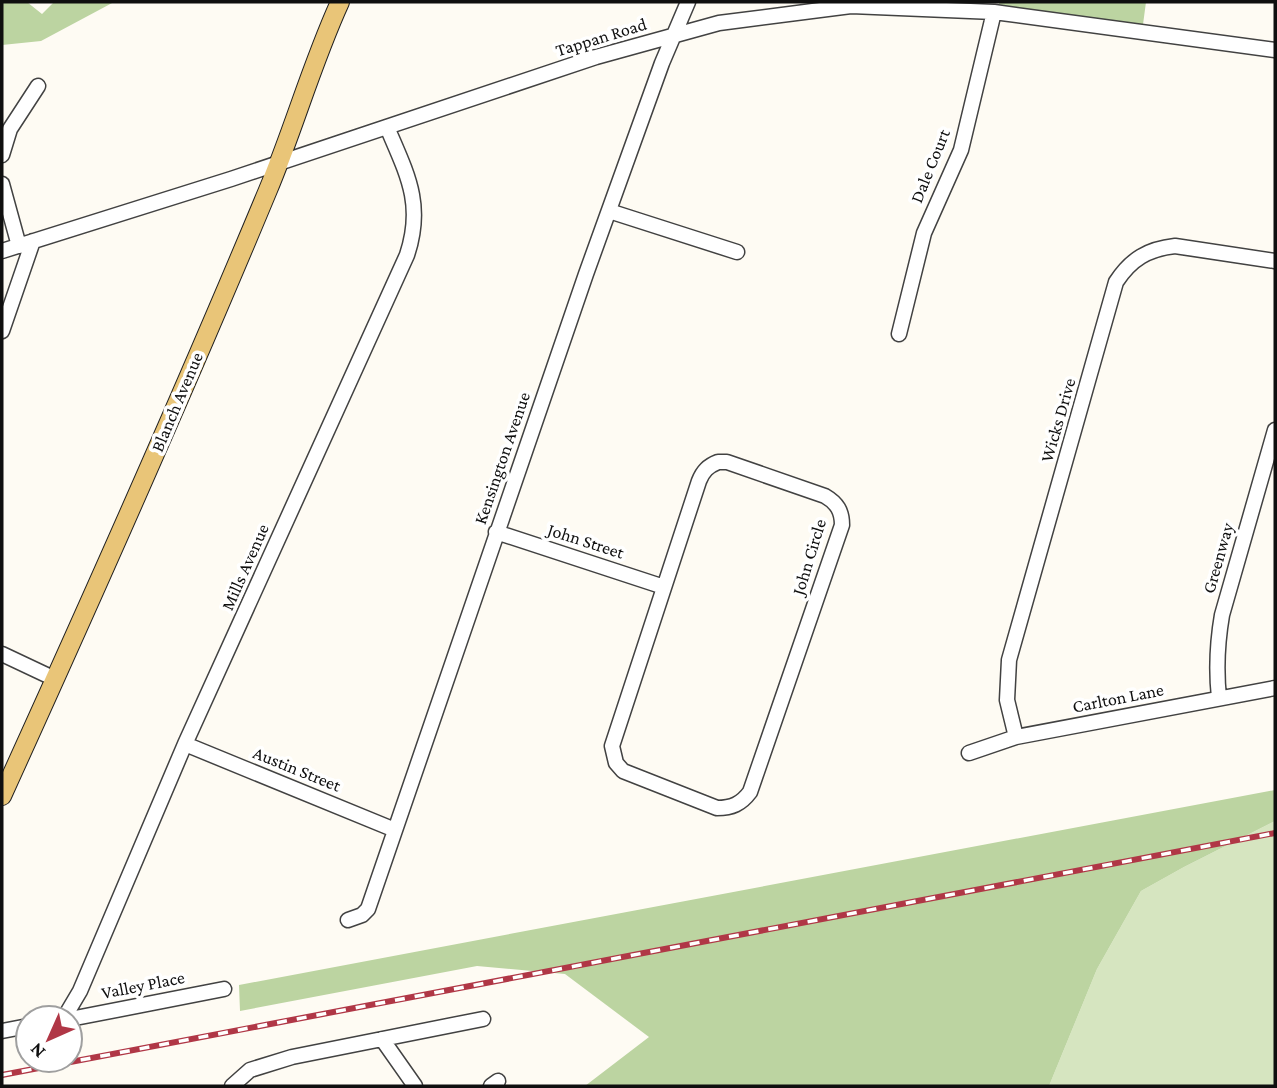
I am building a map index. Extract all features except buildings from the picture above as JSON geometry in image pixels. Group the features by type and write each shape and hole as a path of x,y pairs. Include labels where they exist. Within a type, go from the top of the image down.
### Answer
{"main road":[{"name":"Blanch Avenue","path":"2,796 278,163 325,34 340,2"}],"street":[{"name":"Kensington Avenue","path":"348,920 362,915 368,909 609,211 672,36 688,2"},
{"name":"Tappan Road","path":"2,251 596,57 719,23 852,4 994,12 1275,50"},
{"name":"Dale Court","path":"899,334 924,233 961,150 994,12"},
{"path":"2,155 10,129 38,86"},
{"name":"Mills Avenue","path":"71,1004 91,965 185,744 407,255 416,220 412,186 387,127"},
{"path":"2,184 19,246"},
{"path":"609,211 737,252"},
{"path":"2,331 33,241"},
{"name":"Wicks Drive","path":"1016,737 1007,700 1009,660 1116,282 1133,260 1160,248 1175,246 1275,261"},
{"name":"Greenway","path":"1219,698 1217,655 1222,615 1275,430"},
{"name":"John Circle","path":"727,462 825,496 833,500 839,508 842,525 750,792 736,806 717,808 623,771 612,755 612,746 664,587 699,481 709,466 727,462"},
{"name":"John Street","path":"496,532 664,587"},
{"path":"2,654 55,679"},
{"name":"Carlton Lane","path":"969,753 1016,737 1275,688"},
{"name":"Austin Street","path":"185,744 395,830"},
{"name":"Valley Place","path":"84,1016 224,989"},
{"path":"232,1086 250,1070 292,1057 484,1019"},
{"path":"382,1039 415,1086"}],"green space":[{"path":"2,2 27,2 42,14 54,2 114,2 41,41 2,45"},
{"path":"1000,2 1146,2 1142,32 994,12"},
{"path":"1275,790 1275,821 1141,891 1097,969 1049,1086 585,1086 649,1037 565,974 477,966 240,1011 239,985"},
{"path":"1275,821 1275,1086 1049,1086 1097,969 1141,891"}],"railway":[{"path":"2,1075 1275,833"}]}
